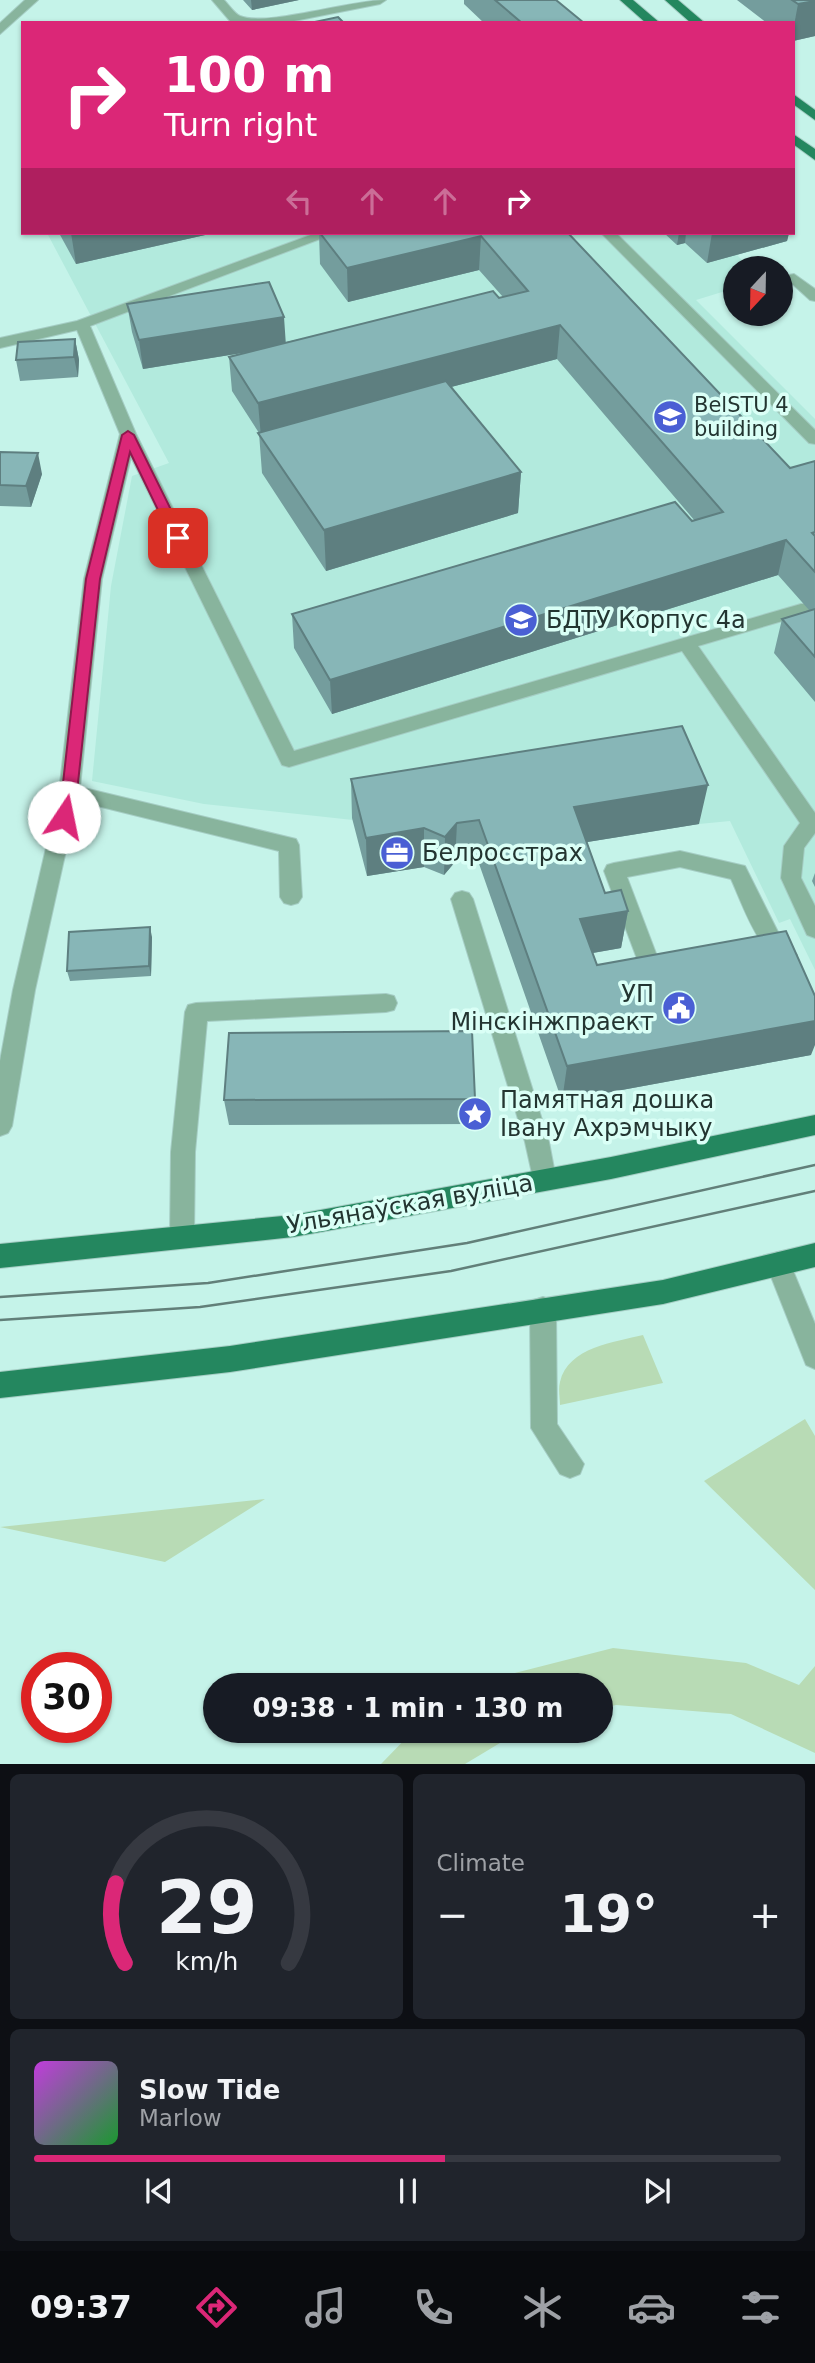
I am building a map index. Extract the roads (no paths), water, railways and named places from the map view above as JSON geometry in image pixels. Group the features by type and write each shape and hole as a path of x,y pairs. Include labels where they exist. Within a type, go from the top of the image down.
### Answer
{"main road":[{"path":"626,0 652,21"},
{"path":"671,0 697,21"},
{"path":"795,100 815,116"},
{"path":"795,140 815,156"},
{"name":"Ульянаўская вуліца","path":"0,1256 293,1226 815,1125"},
{"path":"0,1385 230,1359 663,1292 815,1255"}],"street":[{"path":"0,30 32,0"},
{"path":"218,0 234,18 249,21"},
{"path":"275,21 380,0"},
{"path":"0,342 82,324 323,235"},
{"path":"610,235 815,439"},
{"path":"794,278 815,297"},
{"path":"82,324 128,435 289,760 807,608"},
{"path":"0,1126 24,990 69,792 93,579 128,435"},
{"path":"687,644 813,822 794,846 791,878 815,929"},
{"path":"69,792 289,845 290,897"},
{"path":"691,958 650,966 614,871 680,859 738,872 773,944 795,962 800,974"},
{"path":"462,899 537,1142 544,1179"},
{"path":"746,949 773,944"},
{"path":"182,1237 179,1203 180,1154 196,1012 386,1003"},
{"path":"778,1264 815,1356"},
{"path":"542,1309 544,1428 570,1464"}],"tram line":[{"path":"0,1297 208,1283 467,1243 815,1165"},
{"path":"0,1320 200,1307 451,1271 815,1191"}],"place":[{"name":"BelSTU 4 building","path":"670,417"},
{"name":"БДТУ Корпус 4а","path":"521,620"},
{"name":"Белросстрах","path":"397,853"},
{"name":"УП Мінскінжпраект","path":"679,1008"},
{"name":"Памятная дошка Івану Ахрэмчыку","path":"475,1114"}]}
